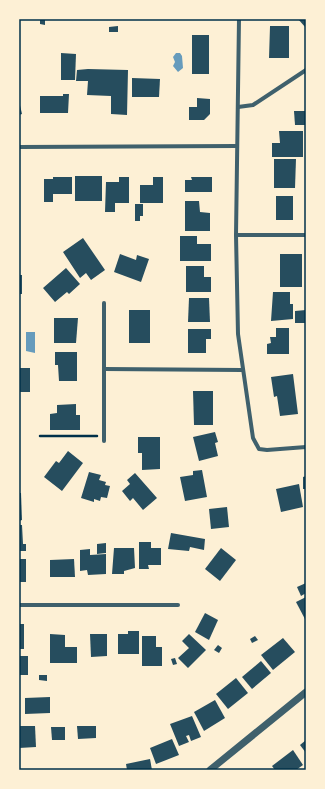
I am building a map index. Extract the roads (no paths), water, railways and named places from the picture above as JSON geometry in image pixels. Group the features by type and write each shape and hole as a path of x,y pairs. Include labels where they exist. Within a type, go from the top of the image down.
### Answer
{"street":[{"path":"238,19 236,235 238,334 252,438 259,449 267,450 306,447"},
{"path":"238,107 254,105 306,70"},
{"path":"19,147 237,146"},
{"path":"236,235 306,235"},
{"path":"104,303 104,439"},
{"path":"104,370 242,370"},
{"path":"19,605 178,605"},
{"path":"210,770 306,692"}],"water":[{"path":"176,53 180,53 182,56 183,68 178,72 173,66 175,62 173,57"},
{"path":"26,332 35,332 35,353 26,351"}]}
